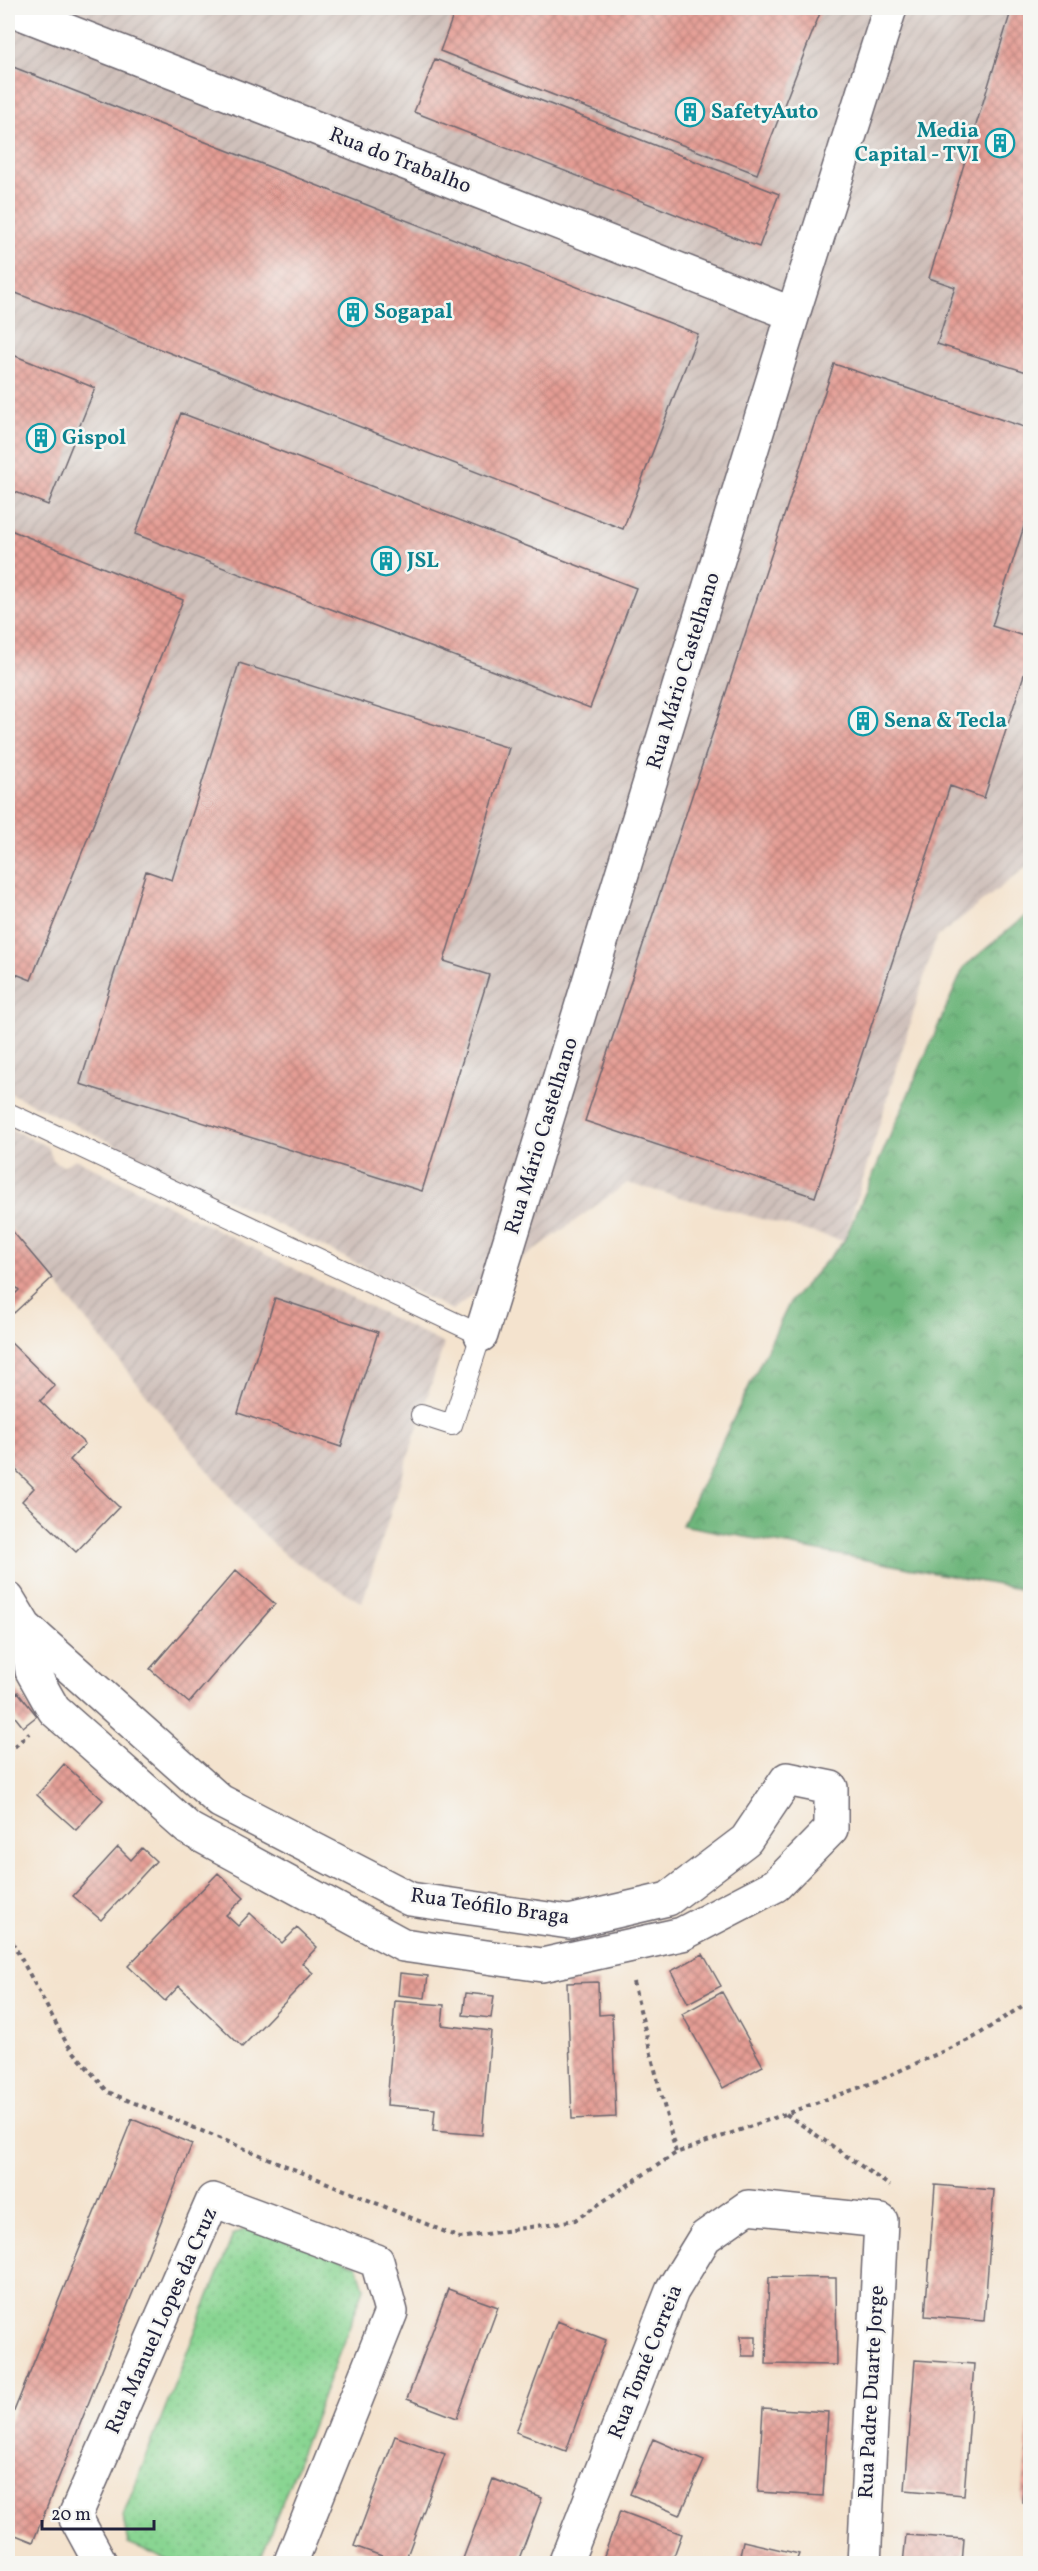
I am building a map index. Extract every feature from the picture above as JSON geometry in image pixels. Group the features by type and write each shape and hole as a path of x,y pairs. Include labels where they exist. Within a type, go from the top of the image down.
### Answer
{"street":[{"name":"Rua do Trabalho","path":"8,8 793,314"},
{"name":"Rua Mário Castelhano","path":"481,1335 793,314 890,8"},
{"name":"Rua Teófilo Braga","path":"8,1599 25,1627 220,1801 410,1899 569,1922 668,1899 746,1840 787,1779 831,1788 831,1828 776,1886 682,1934 542,1965 403,1945 189,1829 54,1710 32,1671 25,1627"},
{"name":"Rua Manuel Lopes da Cruz","path":"101,2564 75,2516 213,2200 377,2261 391,2312 290,2564"},
{"name":"Rua Tomé Correia","path":"565,2564 672,2291 705,2237 748,2207 881,2221"},
{"name":"Rua Padre Duarte Jorge","path":"864,2564 881,2221"}],"lane":[{"path":"8,1113 481,1335 452,1425 421,1415"}],"path":[{"path":"8,1934 67,2044 108,2092 460,2238 575,2220 676,2153 872,2083 972,2038 1030,2001"},
{"path":"624,1947 676,2153"},
{"path":"786,2114 890,2184 881,2221"}],"shaded area":[{"path":"8,8 1030,8 1030,864 936,938 844,1241 627,1183 452,1310 8,1092"},
{"path":"8,1128 48,1147 53,1160 63,1166 76,1159 444,1344 362,1603 286,1556 249,1521 8,1224"}],"green space":[{"path":"1030,912 1030,1591 682,1525 790,1302 844,1241 964,967"},
{"path":"249,2227 357,2265 364,2288 259,2563 175,2563 128,2544 123,2516 233,2235"}],"building":[{"name":"SafetyAuto","path":"456,8 822,8 757,174 440,51"},
{"name":"Media Capital - TVI","path":"1012,8 1030,8 1030,373 937,344 955,287 929,278"},
{"path":"435,59 779,194 759,247 414,112"},
{"name":"Sogapal","path":"8,65 698,334 623,529 8,290"},
{"name":"Gispol","path":"8,353 95,388 48,505 8,489"},
{"name":"Sena & Tecla","path":"834,364 1030,429 1030,508 992,626 1030,638 1030,656 984,798 950,786 815,1197 585,1121"},
{"name":"JSL","path":"181,413 636,588 590,708 135,534"},
{"path":"8,529 183,600 31,980 8,971"},
{"path":"239,663 509,748 444,961 489,975 422,1191 80,1084 146,871 172,880"},
{"path":"8,1226 52,1278 14,1313 8,1306 8,1301 19,1290 8,1279"},
{"path":"275,1298 378,1332 341,1447 238,1413"},
{"path":"8,1340 55,1386 40,1401 85,1444 70,1460 119,1507 76,1552 22,1501 34,1488 8,1462"},
{"path":"236,1570 275,1604 189,1703 150,1669"},
{"path":"18,1692 37,1716 23,1727 8,1708 8,1701"},
{"path":"64,1764 103,1800 76,1830 37,1795"},
{"path":"118,1847 131,1860 142,1848 156,1861 101,1920 73,1896"},
{"path":"218,1873 244,1898 226,1915 238,1926 250,1913 282,1943 297,1928 317,1947 302,1963 313,1973 242,2047 179,1986 165,2001 128,1966"},
{"path":"703,1954 721,1986 688,2003 671,1971"},
{"path":"400,1973 428,1976 425,1998 398,1995"},
{"path":"598,1982 599,2015 612,2014 616,2117 572,2119 567,1983"},
{"path":"722,1992 763,2066 723,2088 682,2014"},
{"path":"466,1993 494,1996 491,2018 463,2015"},
{"path":"395,2001 444,2005 442,2025 491,2031 482,2135 433,2131 435,2109 387,2105"},
{"path":"132,2119 192,2144 33,2542 8,2532 8,2426"},
{"path":"935,2185 994,2190 984,2321 925,2316"},
{"path":"769,2277 836,2278 837,2365 766,2364"},
{"path":"448,2289 498,2307 457,2418 407,2399"},
{"path":"557,2321 606,2340 566,2451 516,2432"},
{"path":"741,2336 756,2336 756,2356 742,2356"},
{"path":"915,2360 974,2364 964,2495 905,2490"},
{"path":"763,2408 828,2412 823,2496 758,2492"},
{"path":"1030,2410 1030,2503 1022,2502"},
{"path":"395,2436 445,2454 404,2564 354,2546"},
{"path":"653,2439 704,2461 680,2515 630,2494"},
{"path":"493,2479 542,2498 517,2564 461,2564"},
{"path":"620,2511 682,2534 671,2564 601,2564"},
{"path":"906,2535 964,2539 962,2564 903,2564"},
{"path":"743,2541 799,2554 795,2564 738,2564"}],"place":[{"name":"SafetyAuto","path":"690,112"},
{"name":"Media Capital - TVI","path":"1000,143"},
{"name":"Sogapal","path":"353,312"},
{"name":"Gispol","path":"41,438"},
{"name":"JSL","path":"386,561"},
{"name":"Sena & Tecla","path":"863,721"}]}
